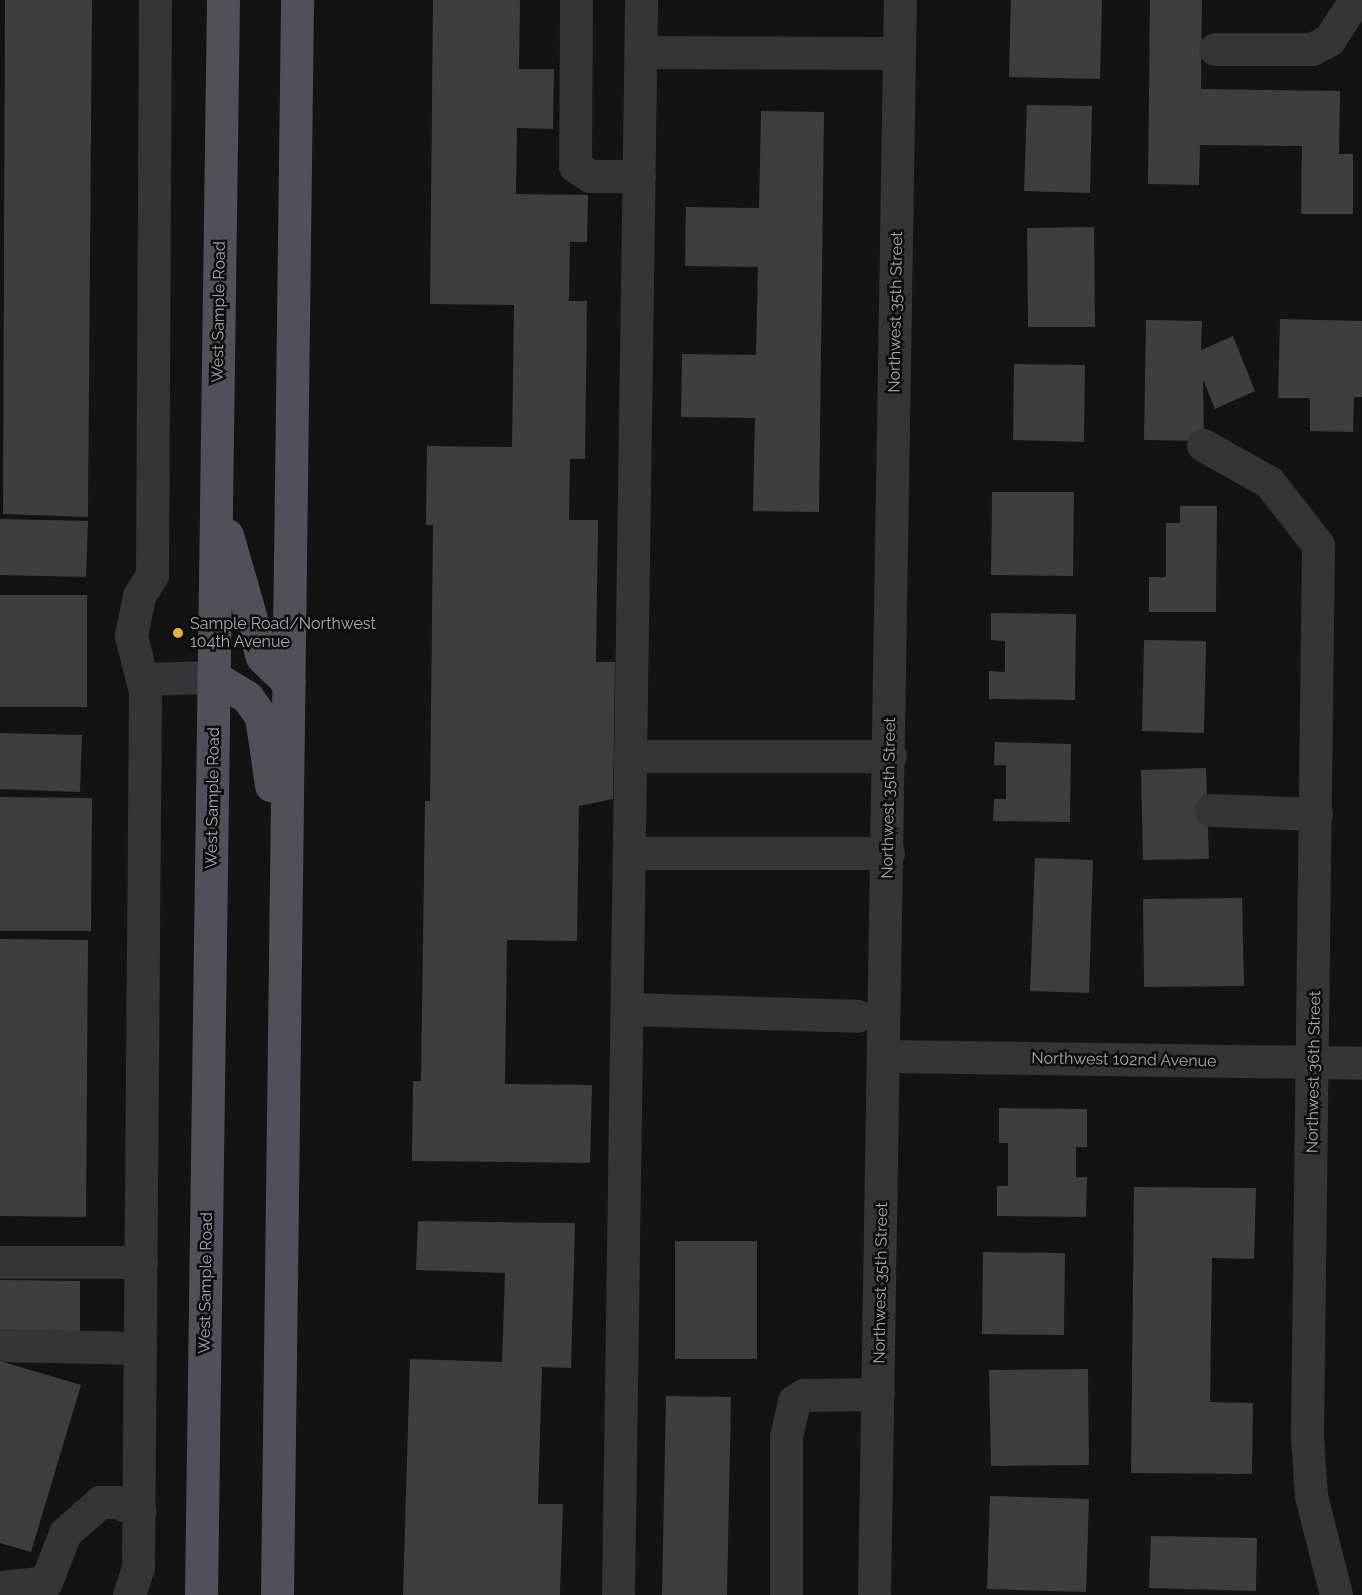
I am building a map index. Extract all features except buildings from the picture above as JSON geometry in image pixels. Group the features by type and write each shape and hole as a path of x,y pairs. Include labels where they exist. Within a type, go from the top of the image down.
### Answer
{"main road":[{"name":"West Sample Road","path":"201,1595 223,0"},
{"path":"277,1595 297,0"},
{"path":"216,493 252,632 262,657 289,683"},
{"path":"214,677 247,697 261,716 286,891"}],"street":[{"path":"134,1582 139,1511 143,679 130,636 139,596 152,575 155,0"},
{"path":"576,0 575,166 590,177 639,176"},
{"path":"618,1595 641,0"},
{"name":"Northwest 35th Street","path":"874,1595 890,756 900,0"},
{"path":"1215,49 1312,49 1329,39 1354,1"},
{"path":"641,52 899,53"},
{"name":"Northwest 36th Street","path":"1203,445 1269,482 1318,545 1314,1064 1307,1436 1311,1496 1336,1595"},
{"path":"143,679 214,677"},
{"path":"630,756 890,756"},
{"path":"1211,810 1316,814"},
{"path":"629,853 888,853"},
{"path":"627,1008 857,1016"},
{"name":"Northwest 102nd Avenue","path":"885,1056 1362,1063"},
{"path":"0,1262 141,1262"},
{"path":"0,1345 140,1348"},
{"path":"786,1595 786,1436 794,1401 804,1395 878,1394"},
{"path":"0,1587 46,1582 64,1533 100,1503 116,1502 139,1511"}],"place":[{"name":"Sample Road/Northwest 104th Avenue","path":"178,633"}]}
